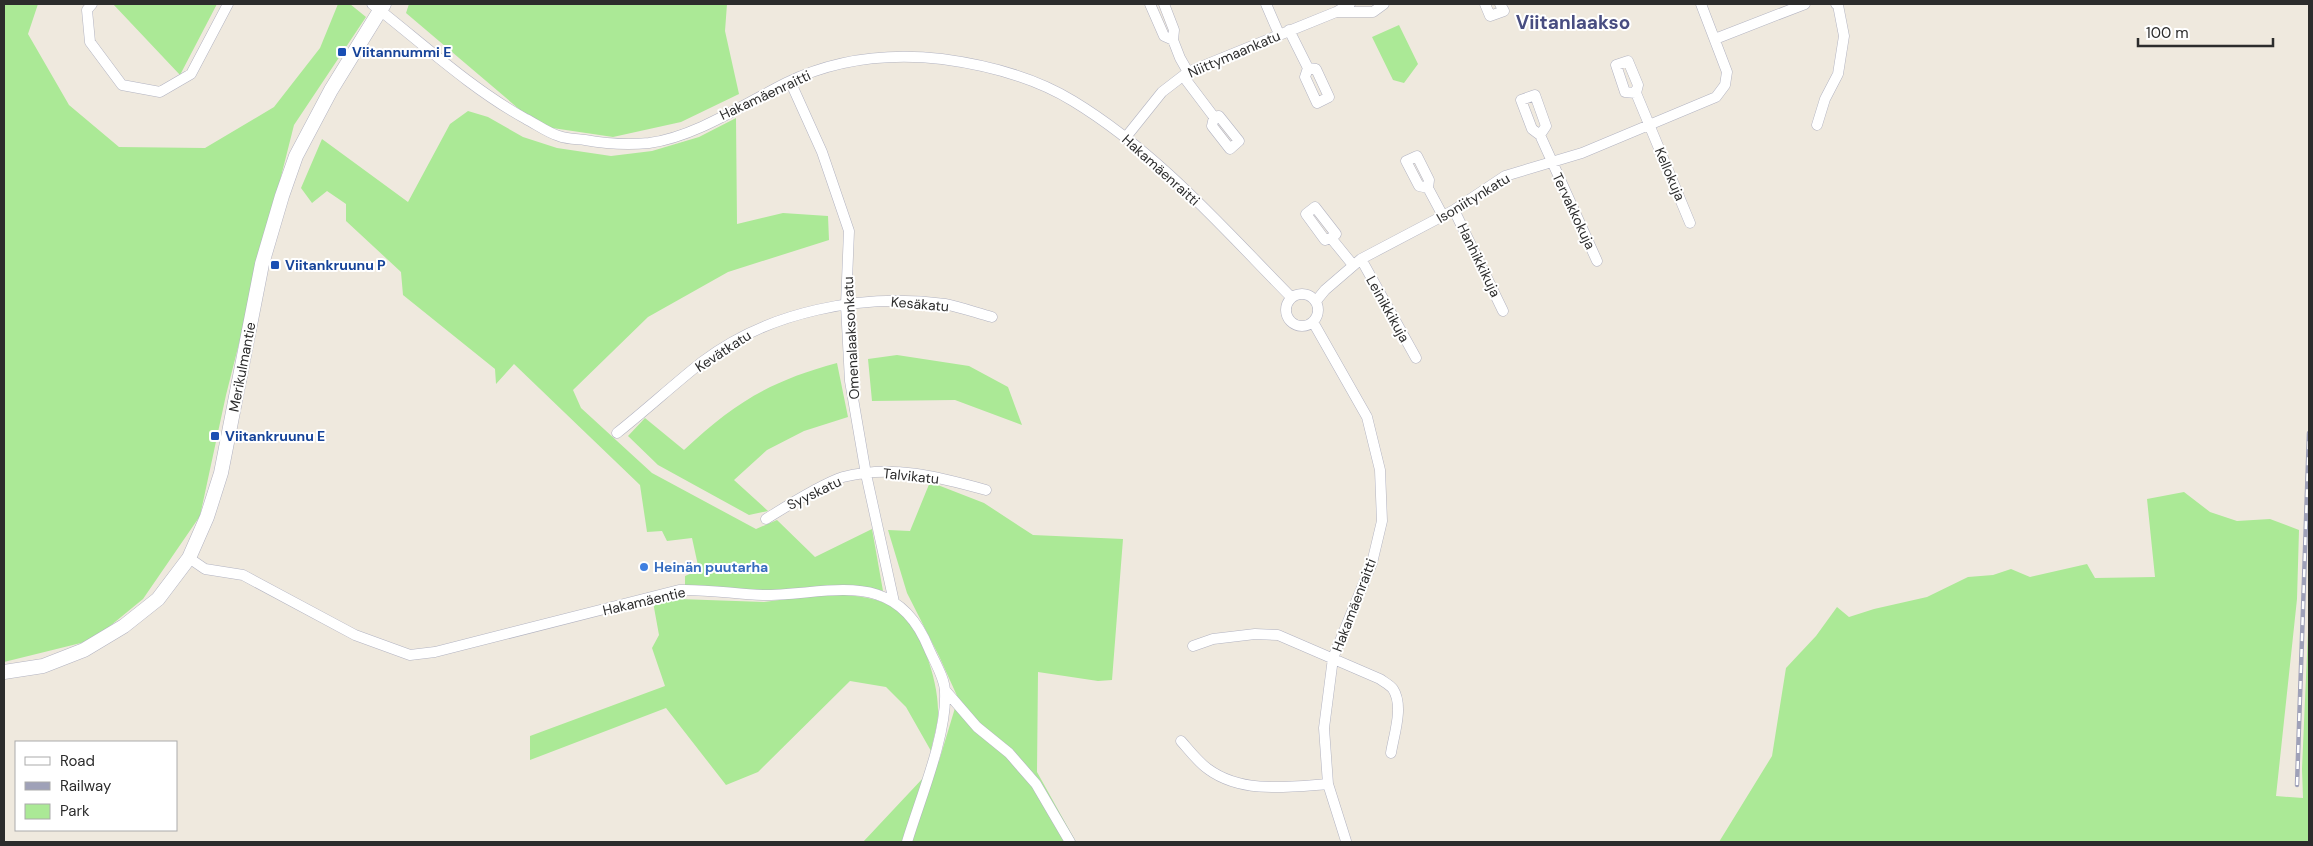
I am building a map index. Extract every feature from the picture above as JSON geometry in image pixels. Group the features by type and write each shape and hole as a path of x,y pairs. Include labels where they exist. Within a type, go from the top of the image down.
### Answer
{"street":[{"path":"92,4 87,10 90,42 122,85 160,92 191,74 228,4"},
{"path":"1173,40 1164,36 1151,6 1164,4 1174,30 1173,40 1185,74 1214,117"},
{"path":"1266,4 1279,34"},
{"name":"Niittymaankatu","path":"1126,137 1162,92 1185,74 1336,12 1350,4"},
{"name":"Niittymaankatu","path":"1336,12 1373,12 1383,4"},
{"path":"1485,4 1490,16 1504,11 1500,4"},
{"path":"1701,4 1715,39 1805,4"},
{"path":"1817,125 1825,98 1838,74 1844,36 1838,5 1836,4"},
{"name":"Hakamäenraitti","path":"378,6 408,35 507,108 557,136 613,145 651,142 692,130 790,81 838,64 867,58 930,58 973,63 1010,73 1072,100 1126,137 1175,180 1291,297"},
{"name":"Merikulmantie","path":"4,672 43,666 84,650 124,626 158,599 189,558 207,517 221,473 262,264 282,196 296,156 378,6"},
{"path":"1289,30 1308,68"},
{"name":"Isoniitynkatu","path":"1316,301 1325,290 1357,262 1454,210 1505,176 1582,153 1716,97 1725,85 1727,72 1715,39"},
{"name":"Omenalaaksonkatu","path":"790,81 822,152 849,231 846,305 850,382 866,474 894,602"},
{"name":"Kellokuja","path":"1636,93 1690,223"},
{"name":"Tervakkokuja","path":"1540,135 1597,261"},
{"path":"1428,188 1443,216"},
{"name":"Hanhikkikuja","path":"1454,210 1503,311"},
{"name":"Leinikkikuja","path":"1331,238 1357,262 1416,358"},
{"path":"1302,294 1312,297 1316,301 1318,312 1313,322 1309,325 1299,326 1290,321 1286,306 1291,297 1302,294"},
{"name":"Kesäkatu","path":"846,305 900,300 947,305 992,318"},
{"name":"Kevätkatu","path":"617,432 703,362 756,330 816,310 846,305"},
{"name":"Hakamäenraitti","path":"1313,322 1367,417 1380,470 1382,521 1372,563 1333,658 1324,728 1328,784 1346,842"},
{"name":"Talvikatu","path":"866,474 882,471 931,475 986,490"},
{"name":"Syyskatu","path":"766,518 842,478 866,474"},
{"name":"Hakamäentie","path":"189,558 205,570 243,575 355,635 410,655 435,652 679,590 705,589 763,595 823,589 866,591 894,602 906,610 921,628 945,690 942,731 907,842"},
{"path":"1193,646 1213,639 1255,634 1278,635 1380,679 1393,688 1398,712 1391,753"},
{"path":"945,690 976,727 1009,753 1036,784 1070,842"},
{"path":"1181,741 1206,768 1223,779 1256,787 1328,784"}],"green space":[{"path":"4,4 38,4 28,34 69,105 119,147 205,148 274,107 320,48 338,4 350,4 366,17 294,125 226,395 200,516 143,599 93,640 4,662"},
{"path":"113,4 217,4 180,75"},
{"path":"409,4 727,4 725,31 739,94 681,122 613,137 539,126 406,13"},
{"path":"1399,25 1418,64 1404,83 1393,80 1372,37"},
{"path":"468,111 488,117 523,137 557,148 611,156 652,151 699,137 736,118 737,224 783,213 828,216 829,240 728,272 648,317 573,390 581,408 652,473 756,529 777,520 815,557 872,529 883,591 853,586 823,586 762,591 685,586 685,576 699,570 692,538 667,541 662,531 647,532 640,485 514,364 496,384 495,369 403,295 401,272 346,221 346,204 327,191 312,203 301,188 322,139 408,202 450,124"},
{"path":"897,355 969,366 1008,387 1022,425 955,400 872,401 868,359"},
{"path":"837,363 848,417 804,431 767,450 734,480 768,511 749,515 658,465 628,436 645,418 684,450 720,419 754,396 792,378"},
{"path":"930,482 984,503 1033,535 1123,539 1112,680 1098,681 1038,672 1037,772 1076,842 863,842 939,761 958,698 907,593 888,530 910,531"},
{"path":"2184,492 2210,512 2237,521 2270,519 2299,530 2297,599 2276,796 2303,798 2302,769 2309,608 2309,842 1719,842 1772,756 1786,668 1816,636 1837,607 1849,617 1874,609 1927,597 1968,577 1993,575 2011,569 2030,577 2087,564 2095,578 2155,577 2147,499"},
{"path":"825,594 859,596 885,603 903,614 911,625 926,653 935,683 938,720 931,751 906,707 886,687 850,681 758,772 726,785 666,708 530,760 530,736 665,686 652,648 659,635 653,602 679,599 764,602"}],"railway":[{"path":"2297,785 2309,433"}],"place":[{"name":"Viitannummi E","path":"342,52"},
{"name":"Viitankruunu P","path":"275,265"},
{"name":"Viitankruunu E","path":"215,436"},
{"name":"Heinän puutarha","path":"644,567"}],"district":[{"name":"Viitanlaakso","path":"1573,22"}]}
